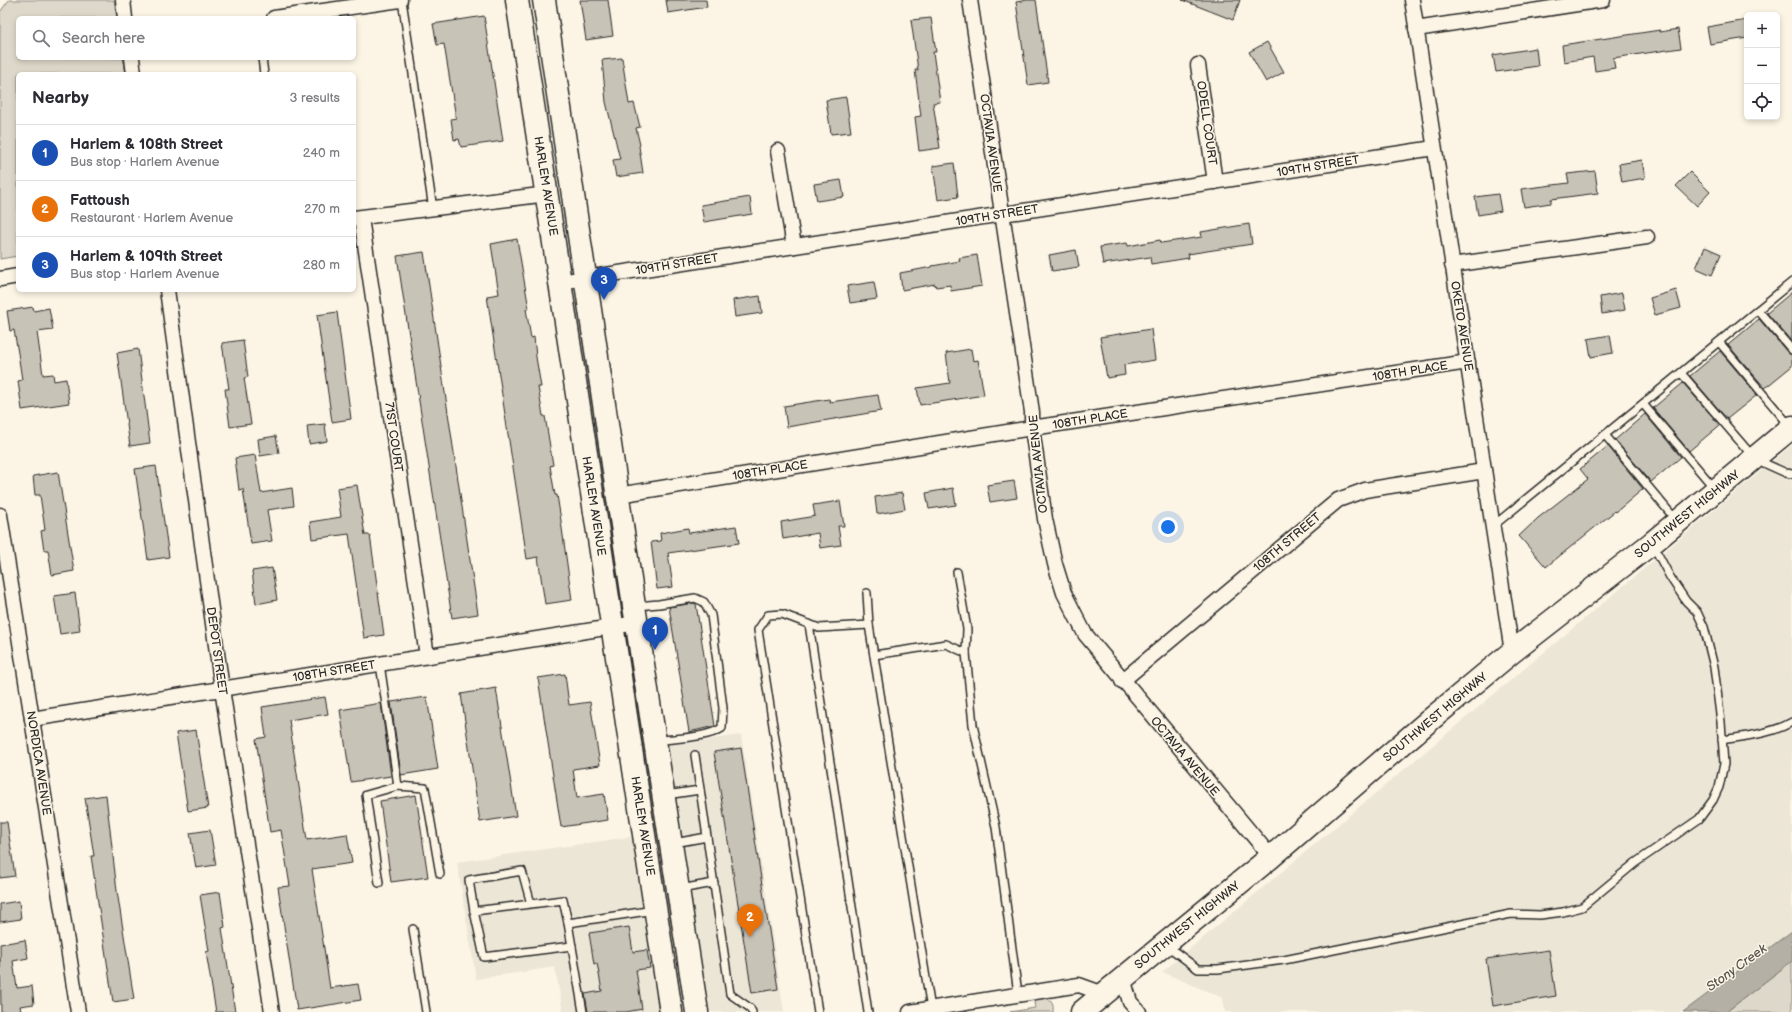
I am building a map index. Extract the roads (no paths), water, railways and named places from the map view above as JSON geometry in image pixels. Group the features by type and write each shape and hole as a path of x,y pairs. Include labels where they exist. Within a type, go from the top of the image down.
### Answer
{"main road":[{"name":"HARLEM AVENUE","path":"517,0 548,194 560,282 671,1012"},
{"name":"HARLEM AVENUE","path":"544,0 635,614 697,1012"},
{"name":"SOUTHWEST HIGHWAY","path":"1082,1012 1270,857 1512,652 1652,543 1792,427"}],"street":[{"path":"123,0 126,16"},
{"path":"288,16 401,0"},
{"name":"OCTAVIA AVENUE","path":"970,0 1032,412 1032,428 1044,519 1064,593 1084,634 1270,857"},
{"name":"OKETO AVENUE","path":"1412,0 1512,652"},
{"path":"1416,29 1603,0"},
{"path":"132,60 134,72"},
{"name":"ODELL COURT","path":"1198,65 1215,182"},
{"name":"109TH STREET","path":"560,282 1434,148"},
{"path":"778,151 794,246"},
{"path":"358,218 548,194"},
{"name":"71ST COURT","path":"358,218 427,656"},
{"path":"1452,265 1647,237"},
{"path":"0,279 16,276"},
{"name":"DEPOT STREET","path":"167,292 222,689 272,1012"},
{"name":"108TH PLACE","path":"618,495 1032,428 1468,362"},
{"name":"108TH STREET","path":"1122,681 1338,500 1365,490 1484,471"},
{"name":"NORDICA AVENUE","path":"0,515 78,1012"},
{"name":"108TH STREET","path":"32,718 612,627 635,614"},
{"path":"1122,978 1130,1002 1138,1012"},
{"path":"910,1012 1079,985 1104,994"}],"lane":[{"path":"401,0 433,208"},
{"path":"262,60 264,72"},
{"path":"1493,526 1792,282"},
{"path":"1758,310 1792,350"},
{"path":"1719,342 1792,427"},
{"path":"1681,373 1755,459 1786,473 1792,474"},
{"path":"1643,404 1716,490"},
{"path":"1605,435 1678,522"},
{"path":"1164,944 1198,969 1218,969 1284,960 1511,914 1540,915 1563,912 1582,907 1635,863 1699,819 1713,800 1719,787 1724,764 1714,667 1704,627 1697,612 1670,577 1652,543"},
{"path":"957,572 967,629 966,653 973,726 996,827 1018,994"},
{"path":"867,592 869,625 931,1009"},
{"path":"635,614 660,604 695,598 704,602 711,615 723,708 722,728 717,732 655,742"},
{"path":"818,1012 758,630 768,615 782,614 819,628 869,625"},
{"path":"808,624 868,1012"},
{"path":"874,655 946,644 966,653"},
{"path":"380,664 398,786"},
{"path":"1722,740 1756,735 1786,726 1792,722"},
{"path":"695,754 730,994 750,1008 752,1012"},
{"path":"379,883 366,795 398,786 425,788 440,874"},
{"path":"663,796 700,790"},
{"path":"671,844 707,837"},
{"path":"531,904 522,872 469,880 484,957 572,946"},
{"path":"678,890 714,883"},
{"path":"474,911 563,900 583,1012"},
{"path":"568,923 655,909"},
{"path":"413,929 426,1012"}],"place":[{"name":"Harlem & 109th Street","path":"604,300"},
{"name":"Harlem & 108th Street","path":"655,650"},
{"name":"Fattoush","path":"750,937"}],"water label":[{"name":"Stony Creek","path":"1736,967"}]}
